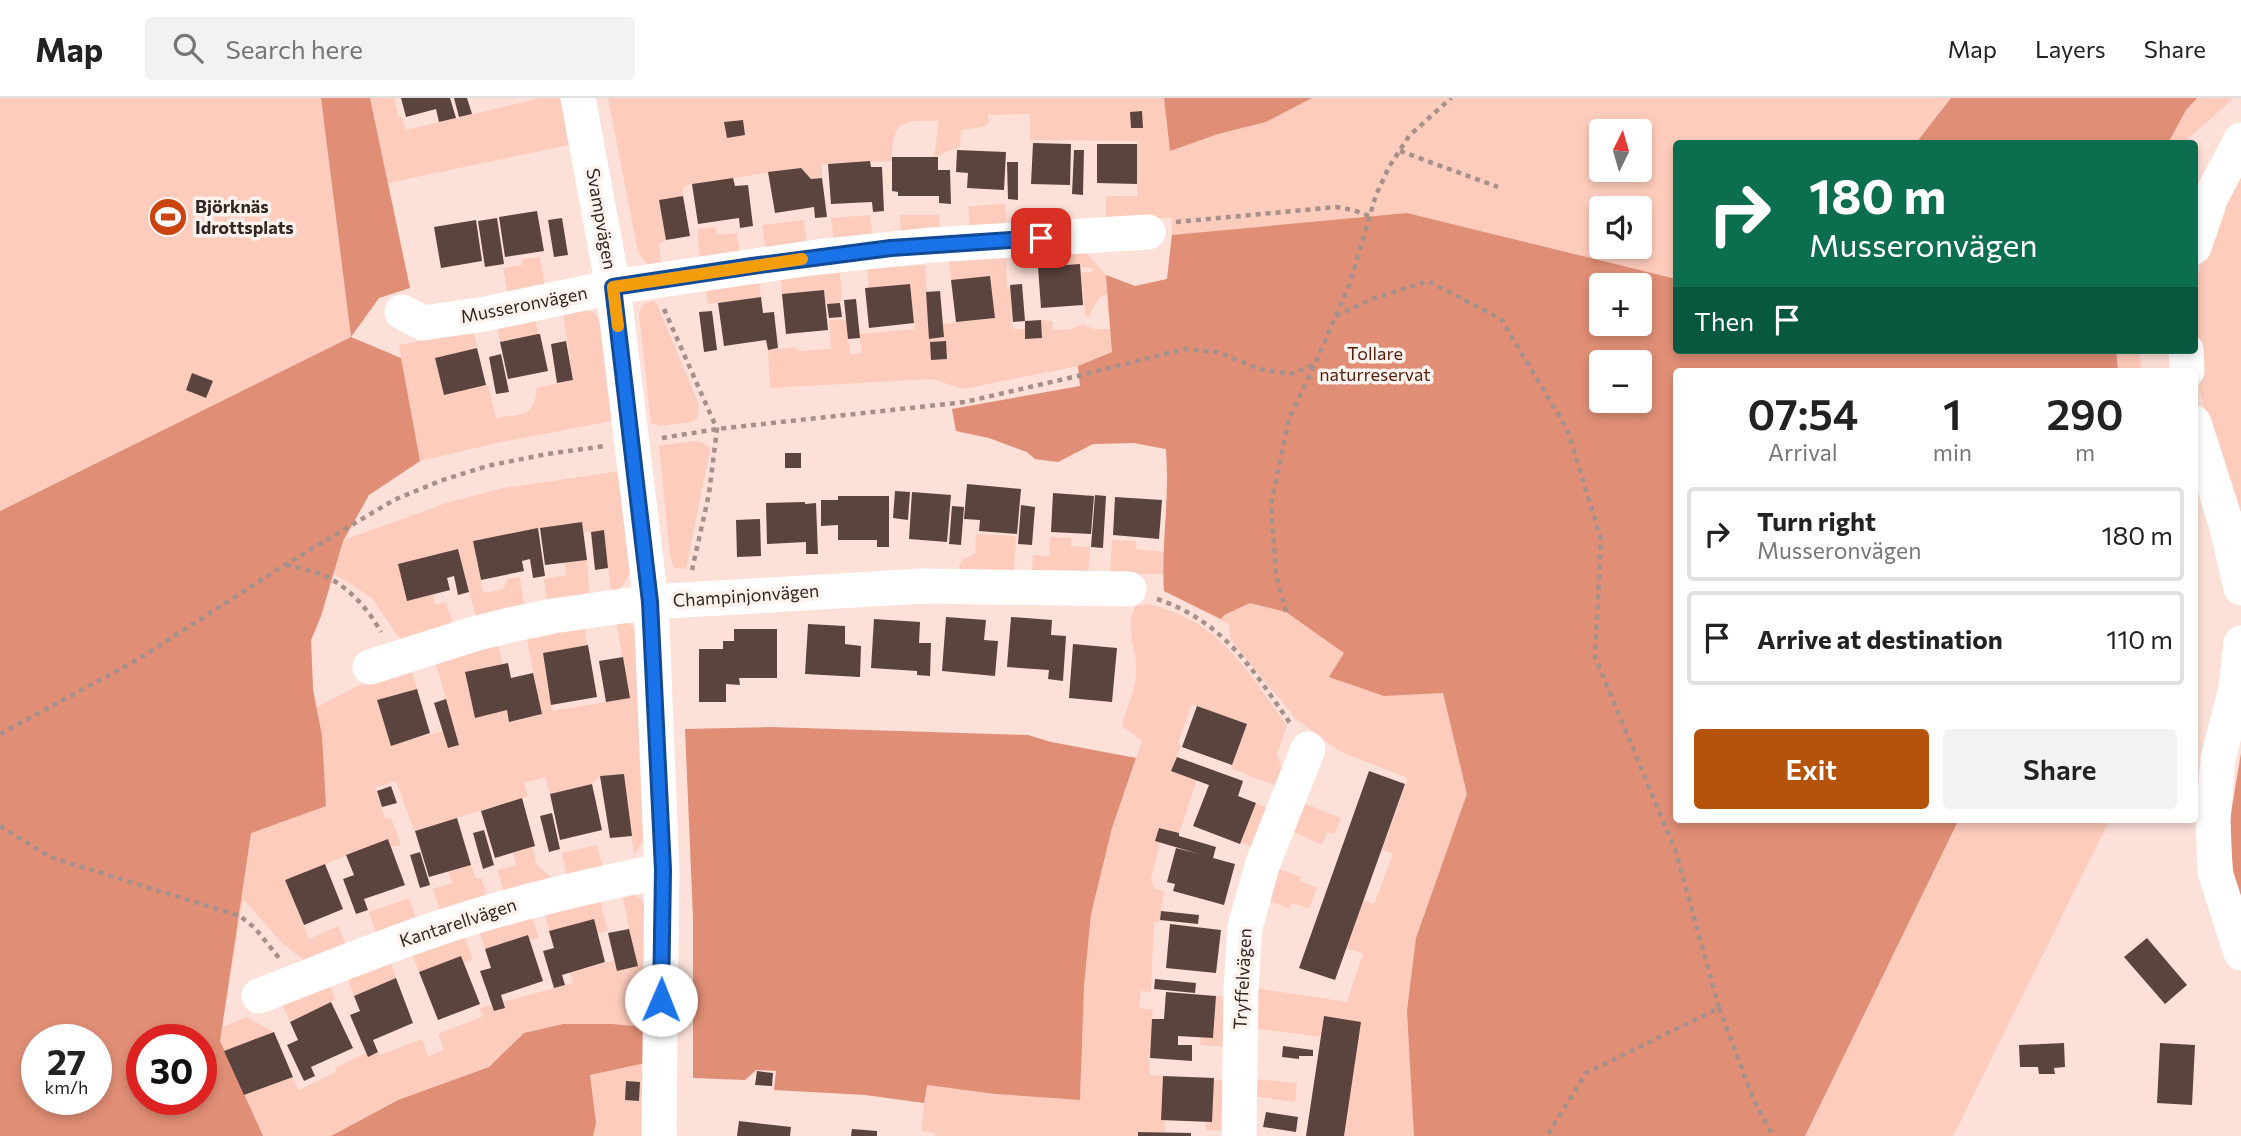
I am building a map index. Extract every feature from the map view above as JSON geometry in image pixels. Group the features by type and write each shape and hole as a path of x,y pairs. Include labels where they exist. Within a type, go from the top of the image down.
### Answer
{"street":[{"name":"Svampvägen","path":"578,98 613,287 650,602 663,870 659,1136"},
{"path":"2198,235 2211,197 2241,140"},
{"name":"Musseronvägen","path":"402,312 423,323 485,314 613,287 891,248 1148,232"},
{"path":"2198,435 2225,523 2241,588"},
{"name":"Champinjonvägen","path":"383,663 510,625 650,602 923,586 1129,589"},
{"path":"2241,643 2236,688 2218,760 2213,820 2215,872 2241,953"},
{"name":"Tryffelvägen","path":"1239,1136 1241,990 1245,927 1263,863 1307,749"},
{"name":"Kantarellvägen","path":"259,996 437,928 565,891 663,870"}],"path":[{"path":"1286,612 1276,575 1271,504 1289,419 1350,283 1376,195 1390,167 1409,136 1451,98"},
{"path":"1400,151 1498,187"},
{"path":"1148,232 1159,224 1166,223 1336,207 1369,216"},
{"path":"1336,316 1372,299 1429,281 1501,319 1567,429 1601,538 1595,657 1676,852 1719,1008 1753,1098 1773,1136"},
{"path":"653,440 717,429 965,402 1082,376 1184,349 1218,352 1259,369 1291,374 1315,364"},
{"path":"0,734 137,660 285,564 394,500 487,466 547,454 616,445"},
{"path":"285,564 326,576 363,604 383,663"},
{"path":"1129,589 1180,606 1212,626 1237,650 1258,676 1307,749"},
{"path":"0,826 50,857 240,916 255,928 296,982"},
{"path":"1547,1136 1586,1073 1719,1008"}],"green space":[{"name":"Björknäs Idrottsplats","path":"0,98 321,98 351,337 0,511"},
{"path":"321,98 370,98 410,288 379,298 351,337"},
{"path":"370,98 394,98 406,130 540,98 564,98 573,144 388,183"},
{"name":"Tollare naturreservat","path":"608,98 1164,98 1170,151 1218,134 1266,122 1312,98 2234,98 2186,140 1673,140 1673,354 2140,354 2142,368 1673,368 1673,823 2108,823 1953,1136 1344,1136 1324,1016 1321,1037 1252,1028 1255,988 1347,1002 1363,954 1347,948 1363,901 1374,904 1393,854 1382,850 1408,778 1341,752 1297,720 1230,639 1230,625 1164,591 1163,574 1110,574 1112,540 1136,541 1136,549 1164,552 1168,501 1166,449 1134,443 1093,444 1058,462 1035,459 1027,452 989,438 956,431 952,409 1080,386 1078,366 963,389 932,379 770,388 768,350 795,347 799,351 831,349 829,320 846,319 850,354 862,353 859,334 915,329 910,284 869,288 867,269 925,265 930,339 944,337 943,324 995,318 990,276 951,280 949,261 1006,257 1013,329 1025,329 1026,339 1042,338 1041,320 1052,321 1053,330 1071,329 1083,324 1094,329 1110,329 1107,294 1099,298 1089,316 1085,315 1081,272 1092,272 1093,268 1081,267 1080,264 1035,268 1034,253 1083,249 1106,275 1134,286 1167,279 1172,218 1106,218 1106,196 1137,196 1137,141 1030,140 1030,114 988,115 989,123 983,127 961,130 960,147 934,157 939,121 907,123 901,126 894,138 892,161 822,164 822,178 811,179 800,168 692,184 683,187 683,196 660,200 666,240 659,244 662,269 651,270 638,252"},
{"path":"1164,98 1312,98 1266,122 1218,134 1170,151"},
{"path":"1951,98 2197,98 2186,110 2170,140 1918,140"},
{"path":"2241,158 2241,517 2207,420 2195,354 2198,354 2198,278 2216,216"},
{"path":"1005,204 1007,228 970,229 968,206"},
{"name":"Tollare naturreservat","path":"1407,213 1652,273 1589,273 1589,336 1652,336 1652,273 1673,278 1673,354 2116,354 2118,368 1673,368 1673,823 1957,823 1805,1136 1414,1136 1407,1011 1416,938 1467,794 1443,693 1384,696 1329,677 1344,653 1286,612 1250,603 1221,619 1164,591 1166,449 1134,443 1093,444 1058,462 1035,459 1027,452 989,438 956,431 952,409 1080,386 1078,366 1112,352 1106,275 1135,286 1167,279 1172,235"},
{"path":"870,215 873,239 834,243 831,218"},
{"path":"900,215 939,215 940,234 901,237"},
{"path":"804,220 807,247 766,252 762,225"},
{"path":"716,227 717,235 737,233 740,257 700,261 697,229"},
{"path":"540,257 545,288 508,294 503,268 522,265 522,259"},
{"path":"840,273 840,303 826,304 824,290 782,294 781,279"},
{"path":"759,282 761,297 708,304 706,290"},
{"path":"653,301 657,304 699,405 697,419 692,422 658,426 651,424 639,314 644,305"},
{"path":"587,310 595,313 600,321 612,421 420,461 369,495 344,540 446,503 504,488 620,471 630,571 621,587 611,592 604,531 583,533 582,522 473,540 483,593 503,589 508,579 520,577 525,608 477,620 458,549 407,600 433,595 435,605 446,602 454,627 402,642 372,598 333,573 311,640 313,690 317,707 358,686 411,669 417,689 377,701 391,745 443,731 448,748 459,744 435,661 498,644 503,664 465,673 475,717 507,710 510,722 541,715 526,633 584,624 587,645 543,654 552,711 629,698 616,621 628,623 636,631 645,838 634,855 624,774 600,776 592,784 550,794 545,777 524,783 528,796 414,831 396,781 375,788 385,819 391,818 401,845 391,847 388,839 285,880 309,939 339,926 346,946 306,962 282,943 243,899 222,1027 247,1017 274,1032 224,1051 244,1095 293,1077 299,1090 336,1072 335,1068 366,1053 368,1056 378,1052 380,1055 422,1039 428,1056 444,1050 438,1034 482,1017 480,1008 492,1005 494,1011 504,1008 503,1002 573,983 570,973 615,960 617,971 637,966 622,894 638,897 647,911 646,1027 563,1024 524,1033 489,1067 398,1100 330,1136 0,1136 0,628 401,358 399,345 473,330 477,348 436,358 444,395 488,385 496,418 519,415 529,410 533,405 536,388 573,380 563,313"},
{"path":"535,318 538,334 500,342 497,326"},
{"path":"351,337 401,358 420,461 369,495 343,541 321,616 311,640 313,690 322,736 326,806 251,833 220,1041 263,1136 0,1136 0,511"},
{"path":"694,441 703,443 710,449 686,569 674,568 670,556 659,446"},
{"path":"976,534 1016,536 1014,571 958,571 961,561 975,553"},
{"path":"1050,537 1071,538 1071,546 1090,547 1088,576 1032,572 1033,555 1049,556"},
{"path":"587,560 590,598 547,605 544,579 566,575 565,563"},
{"path":"1147,604 1172,611 1212,634 1244,667 1287,726 1277,754 1282,771 1276,786 1231,768 1246,724 1192,704 1178,743 1181,745 1172,771 1197,780 1179,833 1159,828 1155,840 1160,843 1151,879 1154,888 1164,892 1159,922 1154,922 1151,992 1141,991 1139,1008 1153,1010 1149,1075 1163,1076 1161,1119 1165,1120 1165,1132 1138,1132 1138,1136 935,1136 935,1133 921,1131 926,1085 995,1094 1080,1100 1084,986 1091,914 1112,828 1142,741 1122,726 1136,679 1132,616 1135,606"},
{"path":"771,727 1028,735 1136,758 1112,828 1091,914 1084,986 1080,1100 995,1094 927,1085 924,1103 865,1095 774,1090 776,1071 756,1070 745,1080 693,1078 693,917 685,729"},
{"path":"2241,753 2241,916 2236,901 2229,825"},
{"path":"1256,803 1268,808 1253,847 1241,843"},
{"path":"1303,803 1341,818 1334,834 1327,832 1322,845 1290,830"},
{"path":"597,845 603,868 567,877 562,853"},
{"path":"532,847 537,865 554,880 504,894 498,870 516,865 513,853"},
{"path":"471,865 476,879 481,878 488,898 441,914 433,889 452,883 448,871"},
{"path":"1276,868 1301,877 1300,881 1317,888 1309,909 1292,903 1289,908 1266,900"},
{"path":"409,898 417,922 377,936 369,912"},
{"path":"599,898 608,930 597,934 593,920 549,931 544,911"},
{"path":"531,914 539,938 530,940 527,935 485,949 479,930"},
{"path":"463,933 473,959 464,963 461,956 419,972 411,952"},
{"path":"389,958 396,978 354,996 346,975"},
{"path":"329,982 335,1000 290,1022 281,1002"},
{"path":"1216,996 1229,997 1226,1047 1200,1045 1201,1037 1213,1038"},
{"path":"563,1024 646,1027 650,1062 590,1075 596,1123 593,1136 331,1136 398,1100 489,1067 524,1033"},
{"path":"650,1062 642,1136 593,1136 596,1123 590,1075"},
{"path":"1253,1079 1297,1083 1295,1102 1252,1096"},
{"path":"1213,1080 1227,1080 1224,1131 1206,1130 1206,1122 1212,1121"}],"building":[{"path":"401,98 450,98 456,118 439,122 436,109 406,117"},
{"path":"454,98 467,98 472,114 459,117"},
{"path":"1142,111 1143,128 1131,128 1130,112"},
{"path":"743,120 745,135 727,138 724,122"},
{"path":"1033,143 1071,144 1070,185 1031,184"},
{"path":"1097,144 1137,144 1137,184 1097,183"},
{"path":"957,150 1006,152 1004,190 967,188 968,173 956,172"},
{"path":"1074,150 1084,150 1083,195 1072,194"},
{"path":"892,157 938,157 938,170 950,170 951,204 939,203 939,196 898,196 898,192 892,191"},
{"path":"870,161 871,167 882,167 884,211 873,212 872,202 831,204 828,164"},
{"path":"1007,162 1018,162 1018,200 1008,199"},
{"path":"801,168 811,179 822,178 827,217 815,218 814,207 775,213 768,172"},
{"path":"733,178 735,186 748,185 753,226 740,228 739,218 698,224 692,184"},
{"path":"683,196 690,236 666,240 659,200"},
{"path":"537,211 544,251 505,257 499,217"},
{"path":"497,218 504,264 485,267 478,221"},
{"path":"562,218 568,255 554,257 548,220"},
{"path":"476,220 482,261 441,268 434,227"},
{"path":"1080,264 1083,305 1041,308 1038,267"},
{"path":"990,276 995,318 956,322 951,280"},
{"path":"910,284 914,323 869,328 865,288"},
{"path":"1022,284 1025,321 1013,322 1010,285"},
{"path":"824,290 828,330 786,334 782,294"},
{"path":"940,291 944,337 929,339 926,292"},
{"path":"761,297 763,313 774,312 778,348 768,350 766,340 724,346 718,303"},
{"path":"856,299 860,338 848,339 844,300"},
{"path":"840,303 842,317 829,318 827,304"},
{"path":"712,311 717,350 704,352 699,312"},
{"path":"1041,320 1042,338 1025,339 1025,321"},
{"path":"540,334 548,371 508,379 500,342"},
{"path":"566,341 573,380 557,383 551,344"},
{"path":"946,341 947,359 931,360 930,342"},
{"path":"477,348 486,385 444,395 435,358"},
{"path":"501,354 509,392 496,394 489,357"},
{"path":"192,373 213,381 206,398 186,390"},
{"path":"785,453 801,453 801,468 785,468"},
{"path":"967,484 1021,489 1017,534 979,531 980,520 964,519"},
{"path":"895,491 910,492 908,520 893,518"},
{"path":"912,492 951,495 947,542 909,539"},
{"path":"1053,493 1094,496 1091,534 1051,532"},
{"path":"1095,495 1106,496 1103,548 1091,547"},
{"path":"838,496 889,496 889,547 877,547 877,540 838,540 838,525 821,526 821,500 838,500"},
{"path":"1115,497 1162,500 1159,539 1113,535"},
{"path":"766,503 816,503 818,554 806,554 806,542 767,544"},
{"path":"1021,505 1035,507 1032,545 1018,544"},
{"path":"952,506 964,507 961,545 949,544"},
{"path":"760,519 761,556 737,557 736,520"},
{"path":"582,522 587,560 545,565 540,528"},
{"path":"538,528 545,576 533,578 530,559 522,561 524,571 481,580 473,541"},
{"path":"604,530 608,568 595,570 591,532"},
{"path":"458,549 469,592 458,595 454,576 447,578 450,590 407,601 398,564"},
{"path":"946,617 986,620 984,640 998,641 995,676 942,671"},
{"path":"1011,617 1052,620 1051,635 1066,636 1063,681 1048,679 1049,670 1007,667"},
{"path":"874,619 920,622 919,643 931,643 930,676 917,675 917,671 871,668"},
{"path":"808,624 845,626 845,644 861,646 860,677 805,674"},
{"path":"734,629 777,629 777,678 739,678 740,685 726,684 726,702 699,702 699,649 723,649 723,641 734,641"},
{"path":"1073,644 1117,648 1112,702 1069,698"},
{"path":"588,645 597,697 551,705 543,653"},
{"path":"623,657 630,698 606,702 599,661"},
{"path":"508,663 511,678 533,673 542,714 509,722 507,710 475,718 465,672"},
{"path":"417,689 430,733 391,746 377,700"},
{"path":"446,699 459,745 448,748 434,703"},
{"path":"1197,706 1247,724 1232,765 1182,747"},
{"path":"1177,757 1243,781 1238,796 1256,803 1240,844 1193,826 1209,785 1171,771"},
{"path":"1369,771 1405,784 1335,980 1299,968"},
{"path":"624,774 632,836 610,838 600,776"},
{"path":"592,784 602,830 560,840 550,794"},
{"path":"391,786 397,803 382,807 377,791"},
{"path":"522,798 535,846 495,858 481,811"},
{"path":"552,813 560,849 549,852 540,816"},
{"path":"457,818 471,865 429,877 415,831"},
{"path":"1159,828 1216,847 1213,858 1235,864 1224,905 1173,891 1175,884 1167,882 1176,848 1199,854 1155,841"},
{"path":"484,830 494,865 483,869 473,833"},
{"path":"388,839 405,885 364,899 368,910 356,914 343,879 354,875 346,855"},
{"path":"420,852 430,885 420,888 410,855"},
{"path":"325,864 343,909 304,925 285,880"},
{"path":"1161,911 1199,915 1198,924 1160,920"},
{"path":"594,919 605,962 562,975 565,985 554,988 543,951 554,948 549,931"},
{"path":"1170,924 1221,930 1216,973 1166,968"},
{"path":"629,929 638,966 617,971 608,933"},
{"path":"528,935 543,981 501,995 505,1008 494,1011 480,971 491,968 485,949"},
{"path":"2147,938 2187,985 2165,1004 2124,957"},
{"path":"461,956 480,1004 438,1020 419,972"},
{"path":"396,978 413,1023 373,1040 378,1052 368,1057 350,1015 360,1011 354,996"},
{"path":"1155,979 1196,983 1195,993 1154,989"},
{"path":"1166,992 1216,996 1213,1038 1178,1036 1178,1045 1192,1045 1192,1061 1150,1058 1152,1019 1164,1019"},
{"path":"331,1002 353,1048 311,1067 315,1076 304,1081 287,1045 298,1040 290,1022"},
{"path":"1324,1016 1361,1022 1344,1136 1306,1136"},
{"path":"274,1032 293,1077 244,1095 224,1051"},
{"path":"2064,1043 2065,1067 2054,1068 2055,1074 2039,1074 2038,1067 2020,1067 2019,1045"},
{"path":"2160,1043 2195,1045 2192,1105 2157,1103"},
{"path":"1283,1046 1313,1050 1313,1056 1299,1056 1299,1059 1282,1057"},
{"path":"757,1071 773,1073 772,1086 755,1085"},
{"path":"1163,1076 1214,1078 1212,1122 1161,1120"},
{"path":"626,1081 640,1082 639,1101 625,1100"},
{"path":"1266,1112 1298,1117 1296,1132 1263,1127"},
{"path":"739,1121 791,1127 790,1136 737,1136"},
{"path":"852,1129 877,1131 877,1136 851,1136"},
{"path":"1138,1132 1191,1133 1191,1136 1138,1136"}],"slow traffic":[{"path":"618,326 613,287 802,259"}],"place":[{"name":"Björknäs Idrottsplats","path":"168,217"}],"route":[{"path":"661,1000 663,870 650,602 613,287 891,248 1041,238"}]}
